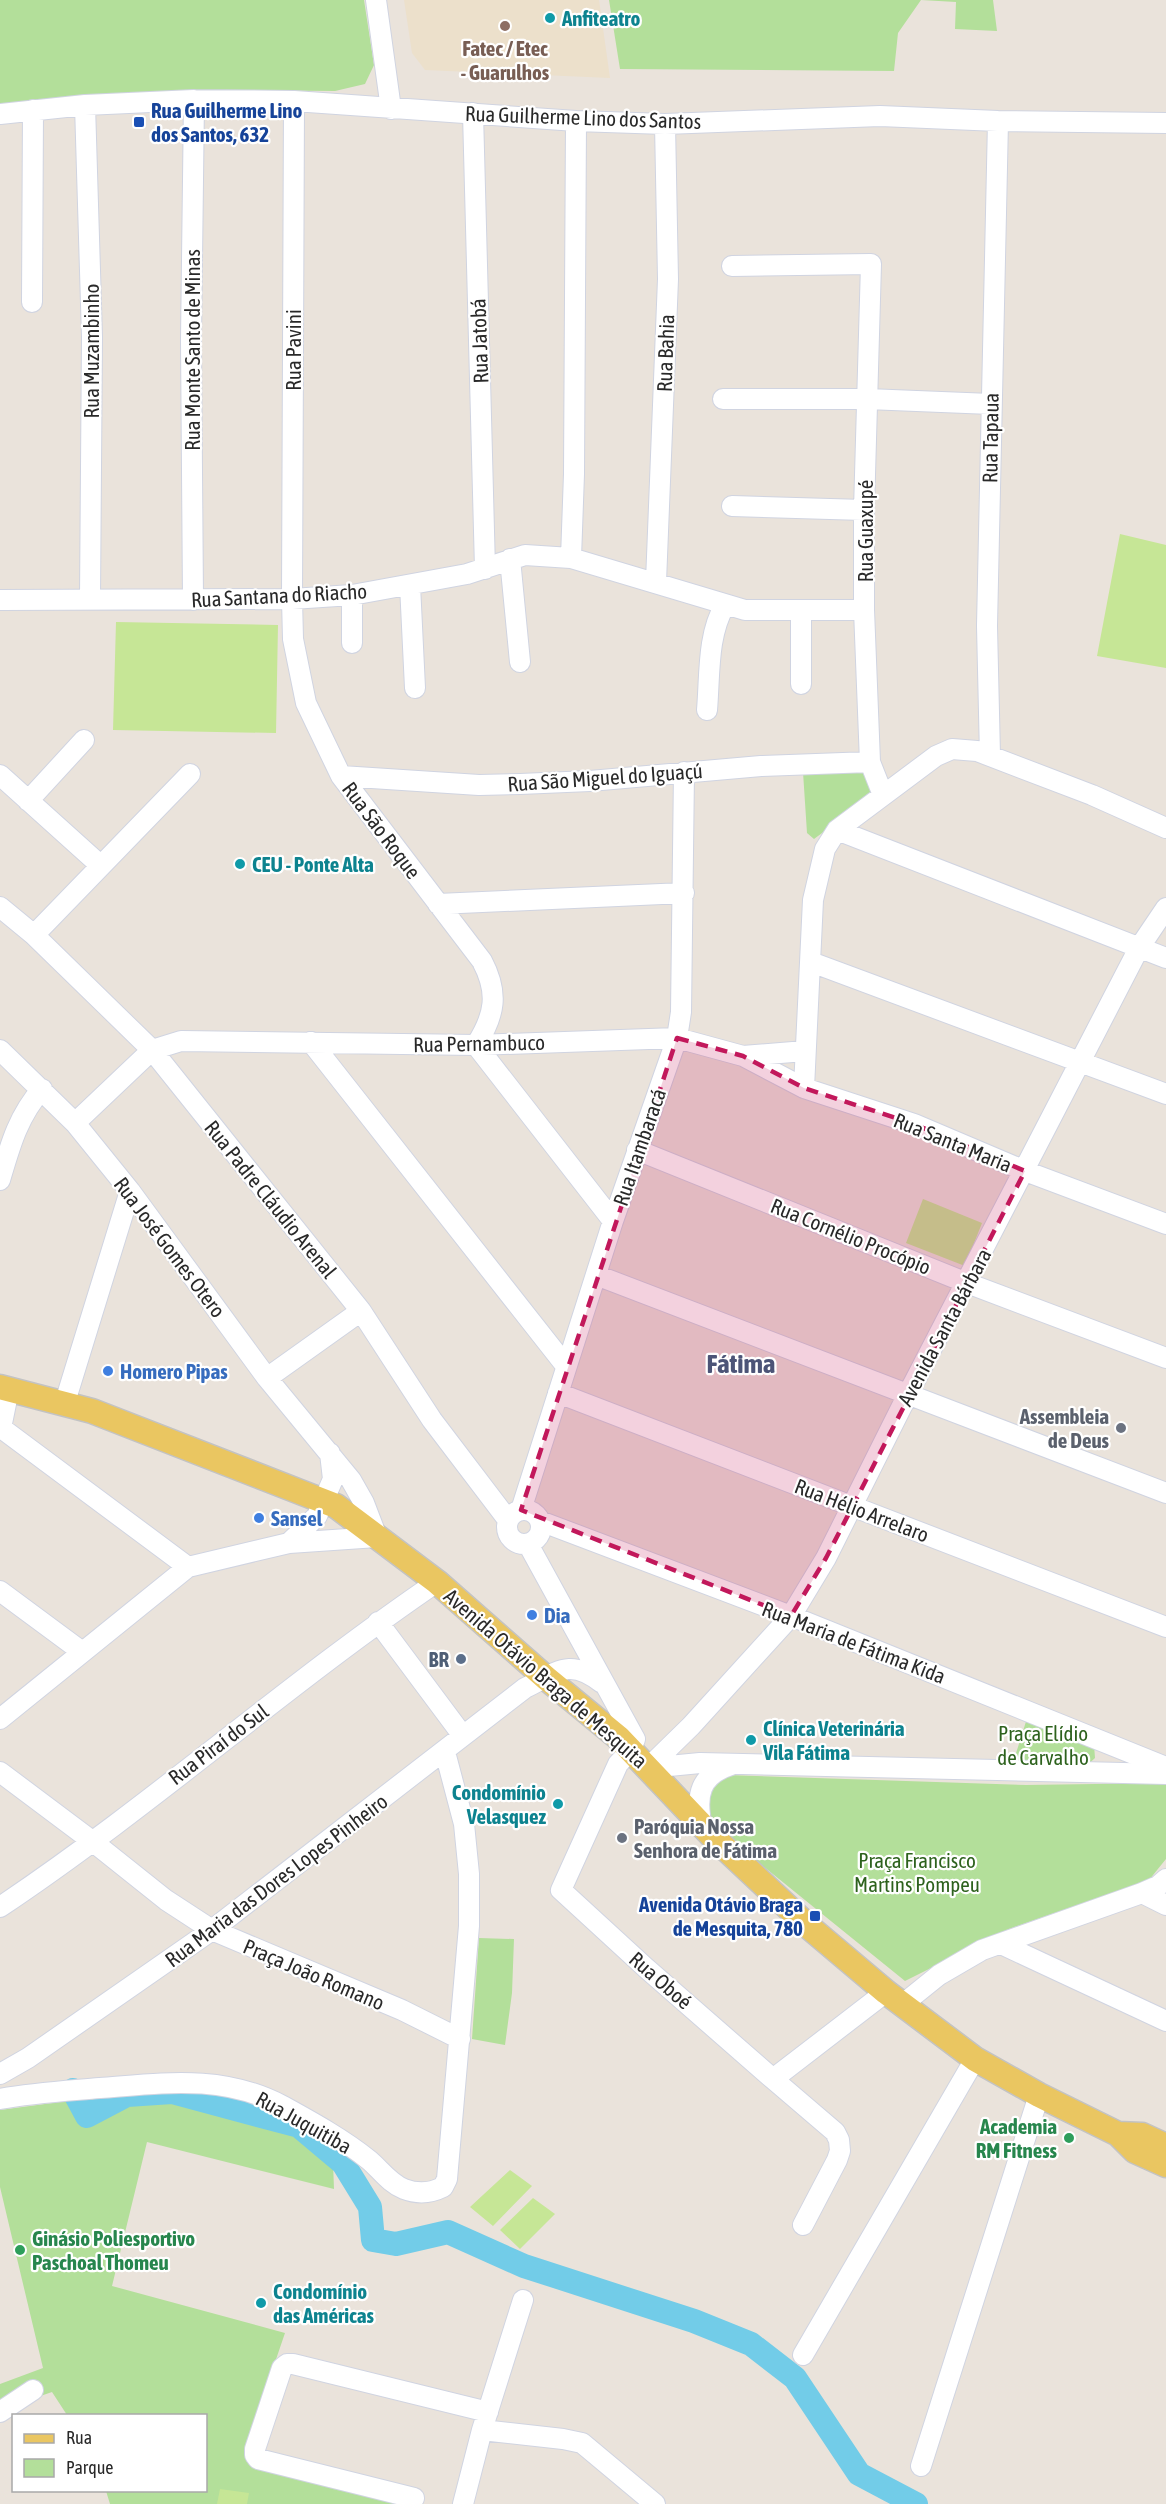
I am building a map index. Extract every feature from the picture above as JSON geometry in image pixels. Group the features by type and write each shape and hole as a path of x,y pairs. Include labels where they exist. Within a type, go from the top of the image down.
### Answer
{"main road":[{"name":"Avenida Otávio Braga de Mesquita","path":"5,1388 65,1402 92,1411 336,1506 436,1582 631,1750 702,1826 809,1927 895,1998 975,2059 1039,2096 1118,2134 1134,2151 1166,2165"},
{"name":"Avenida Otávio Braga de Mesquita","path":"1118,2134 1142,2135 1166,2146"}],"street":[{"path":"376,0 391,109"},
{"name":"Rua Guilherme Lino dos Santos","path":"0,114 85,105 194,100 294,101 576,121 665,124 880,116 998,121 1166,123"},
{"name":"Rua Monte Santo de Minas","path":"193,600 191,340 194,100"},
{"name":"Rua Pavini","path":"292,599 294,101"},
{"name":"Rua Muzambinho","path":"85,105 92,337 90,598"},
{"path":"32,302 33,110"},
{"name":"Rua Jatobá","path":"473,113 485,569"},
{"path":"571,558 574,474 576,121"},
{"name":"Rua Tapaua","path":"990,756 987,626 998,121"},
{"name":"Rua Bahia","path":"656,582 668,279 665,124"},
{"name":"Rua Guaxupé","path":"732,266 871,264 864,510 864,610 870,762 883,795"},
{"path":"723,399 867,399 991,404"},
{"path":"732,506 864,510"},
{"name":"Rua Santana do Riacho","path":"0,600 292,599 352,595 485,569 525,555 571,558 726,605 763,611 864,610"},
{"path":"510,559 520,662"},
{"path":"410,585 415,688"},
{"path":"352,595 352,643"},
{"name":"Rua São Roque","path":"292,599 293,639 306,703 341,776 482,961 491,978 493,992 490,1018 476,1045"},
{"path":"707,710 715,626 726,605"},
{"path":"801,610 801,684"},
{"path":"28,801 84,740"},
{"path":"804,1088 813,900 818,870 825,849 837,830 936,756 944,752 964,749 990,756 1092,795 1166,828"},
{"name":"Rua São Miguel do Iguaçú","path":"341,776 479,784 590,781 684,772 870,762"},
{"name":"Rua Itambaracá","path":"515,1515 558,1393 637,1150 677,1038 681,1012 684,772"},
{"path":"34,936 190,774"},
{"path":"0,775 100,866"},
{"path":"837,830 1166,958"},
{"path":"438,904 684,893"},
{"name":"Rua Padre Cláudio Arenal","path":"0,907 34,936 152,1050 361,1311 432,1420 515,1515"},
{"name":"Avenida Santa Bárbara","path":"648,1768 692,1726 790,1616 826,1558 908,1394 1139,948 1166,908"},
{"path":"811,962 1166,1094"},
{"name":"Rua Pernambuco","path":"152,1050 181,1041 200,1040 476,1045 677,1038 743,1056 805,1051"},
{"path":"311,1042 566,1366"},
{"path":"476,1045 613,1221"},
{"name":"Rua José Gomes Otero","path":"0,1050 75,1123 130,1191 267,1378 351,1480 364,1503 378,1537"},
{"path":"75,1123 152,1050"},
{"name":"Rua Santa Maria","path":"743,1056 804,1088 914,1124 1025,1171 1166,1224"},
{"path":"0,1180 6,1135 42,1089"},
{"name":"Rua Cornélio Procópio","path":"637,1150 967,1283 1166,1358"},
{"path":"65,1402 130,1191"},
{"path":"596,1275 1166,1493"},
{"path":"267,1378 361,1311"},
{"path":"5,1388 1,1427 188,1567"},
{"name":"Rua Hélio Arrelaro","path":"558,1393 1166,1627"},
{"path":"289,1543 317,1516 333,1479 330,1453"},
{"path":"533,1512 540,1521 542,1527 538,1538 528,1544 515,1542 509,1536 507,1528 515,1515 533,1512"},
{"name":"Rua Maria de Fátima Kida","path":"540,1521 790,1616 1166,1767"},
{"path":"0,1719 81,1651 188,1567 289,1543 346,1537 378,1537"},
{"path":"528,1544 635,1739 631,1750"},
{"name":"Rua Piraí do Sul","path":"0,1907 92,1841 378,1622 436,1582"},
{"path":"0,1591 81,1651"},
{"path":"378,1622 463,1736"},
{"path":"546,1678 562,1669 577,1668 589,1673 604,1685"},
{"name":"Rua Maria das Dores Lopes Pinheiro","path":"0,2074 86,2019 212,1930 525,1688 546,1678"},
{"name":"Avenida Santa Bárbara","path":"692,1726 683,1740 683,1747 686,1754 700,1763"},
{"path":"1083,1772 1096,1760 1098,1752 1089,1735"},
{"name":"Rua Oboé","path":"631,1750 618,1764 561,1890 773,2079"},
{"path":"445,1752 464,1824 470,1874 469,1926 460,2039"},
{"path":"648,1768 700,1763 1166,1774"},
{"path":"702,1826 699,1798 703,1785 715,1771 731,1765"},
{"name":"Praça João Romano","path":"0,1772 166,1900 212,1930 402,2010 460,2039"},
{"path":"803,2226 837,2160 840,2151 838,2140 835,2132 773,2079 895,1998 982,1950 1142,1893 1158,1886 1166,1879"},
{"path":"1142,1893 1166,1905"},
{"path":"1001,1944 1166,2021"},
{"name":"Rua Juquitiba","path":"0,2099 140,2084 202,2082 219,2084 251,2092 283,2106 342,2141 403,2189 430,2192 444,2187 447,2179 460,2039"},
{"path":"803,2355 975,2059"},
{"path":"921,2466 1039,2096"},
{"path":"463,2504 485,2421 523,2300"},
{"path":"414,2498 258,2459 255,2450 282,2368 287,2364 293,2364 485,2421 582,2443 655,2504"},
{"path":"0,2412 33,2390"}],"highlighted area":[{"path":"677,1038 743,1056 804,1088 914,1124 1025,1171 826,1558 791,1616 521,1510"}],"shaded area":[{"name":"Fatec / Etec - Guarulhos","path":"404,0 599,0 610,78 425,70 412,53"}],"green space":[{"path":"0,0 364,0 374,65 365,84 335,91 207,90 111,95 0,105"},
{"path":"609,0 921,0 898,33 894,71 620,69"},
{"path":"921,0 993,0 997,31 955,29 956,2"},
{"path":"1120,534 1166,545 1166,668 1097,656"},
{"path":"116,622 278,625 276,733 113,730"},
{"path":"864,770 873,795 814,839 807,833 803,772"},
{"path":"923,1199 982,1223 965,1266 906,1243"},
{"name":"Praça Elídio de Carvalho","path":"1029,1712 1094,1745 1095,1758 1083,1769 1011,1769"},
{"name":"Praça Francisco Martins Pompeu","path":"726,1775 1026,1785 1166,1783 1166,1859 1149,1880 1009,1929 905,1981 705,1819 711,1789"},
{"path":"479,1938 514,1939 512,1993 505,2045 472,2039"},
{"path":"203,2083 332,2136 334,2189 147,2142 112,2286 285,2333 244,2453 423,2504 110,2504 106,2492 207,2492 207,2414 66,2414 52,2392 0,2410 0,2384 43,2368 0,2187 0,2110"},
{"path":"510,2170 532,2186 493,2226 470,2207"},
{"path":"533,2198 555,2214 520,2249 500,2230"},
{"path":"220,2489 249,2493 247,2504 217,2504"}],"waterway":[{"path":"73,2090 87,2116 127,2095 172,2092 299,2126 343,2163 370,2207 373,2240 396,2244 448,2232 524,2266 694,2321 751,2344 795,2378 859,2474 916,2504"}],"place":[{"name":"Anfiteatro","path":"550,18"},
{"name":"Fatec / Etec - Guarulhos","path":"505,26"},
{"name":"Rua Guilherme Lino dos Santos, 632","path":"139,122"},
{"name":"CEU - Ponte Alta","path":"240,864"},
{"name":"Homero Pipas","path":"108,1371"},
{"name":"Assembleia de Deus","path":"1121,1428"},
{"name":"Sansel","path":"259,1518"},
{"name":"Dia","path":"532,1615"},
{"name":"BR","path":"461,1659"},
{"name":"Clínica Veterinária Vila Fátima","path":"751,1740"},
{"name":"Condomínio Velasquez","path":"558,1804"},
{"name":"Paróquia Nossa Senhora de Fátima","path":"622,1838"},
{"name":"Avenida Otávio Braga de Mesquita, 780","path":"815,1916"},
{"name":"Academia RM Fitness","path":"1069,2138"},
{"name":"Ginásio Poliesportivo Paschoal Thomeu","path":"20,2250"},
{"name":"Condomínio das Américas","path":"261,2303"}],"district":[{"name":"Fátima","path":"741,1363"}]}
